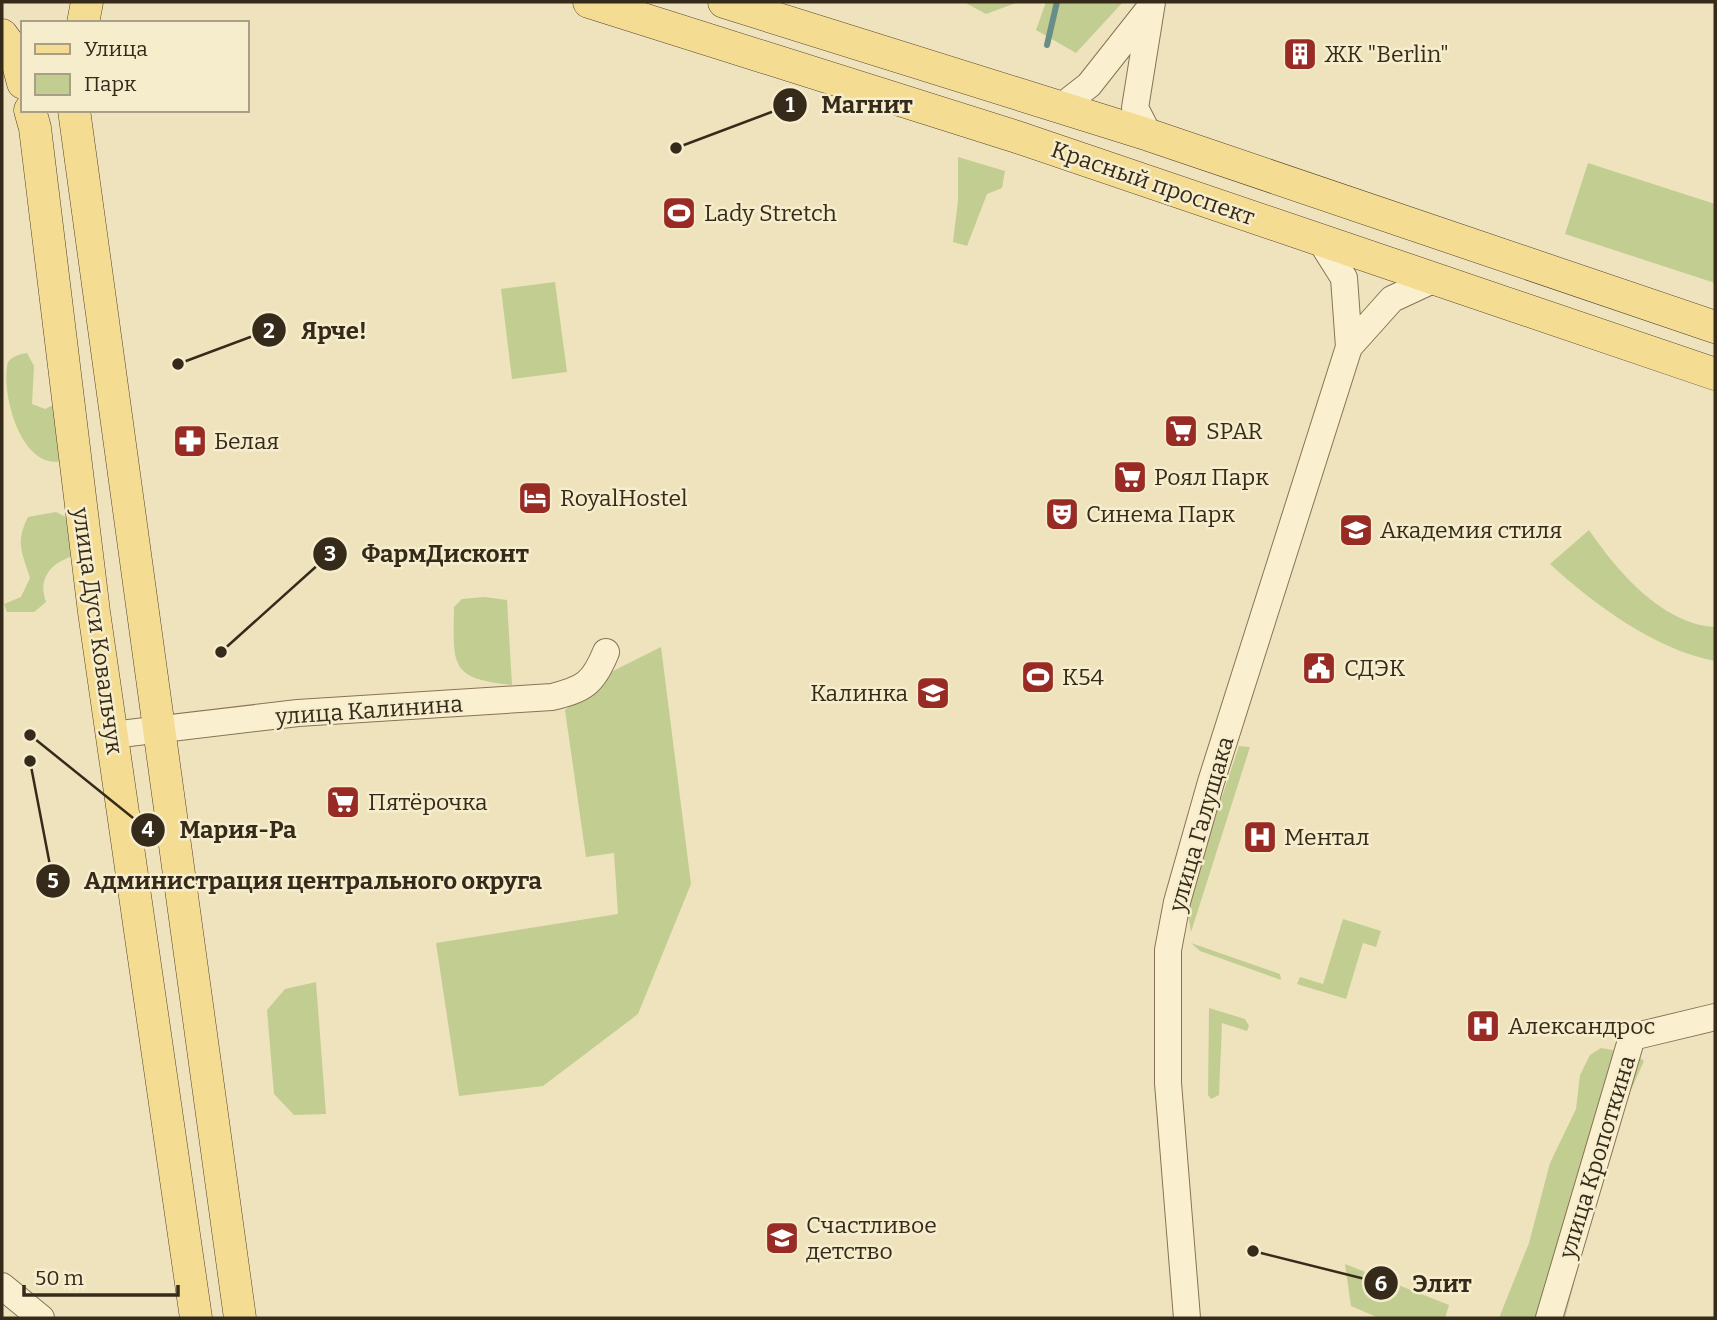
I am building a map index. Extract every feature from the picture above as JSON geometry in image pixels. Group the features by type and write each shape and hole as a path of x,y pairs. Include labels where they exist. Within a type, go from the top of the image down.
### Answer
{"main road":[{"path":"83,21 87,2"},
{"name":"Красный проспект","path":"589,2 1017,136 1715,374"},
{"name":"Красный проспект","path":"724,2 1062,106 1715,327"},
{"path":"2,35 15,53 21,76"},
{"name":"улица Дуси Ковальчук","path":"31,112 35,128 112,735 196,1318"},
{"name":"улица Дуси Ковальчук","path":"74,112 240,1318"},
{"path":"1615,342 1627,297"}],"street":[{"path":"1062,106 1089,85 1151,5"},
{"path":"1149,135 1135,108 1151,5"},
{"path":"1320,240 1344,278 1349,347"},
{"path":"1349,347 1392,299 1435,279"},
{"name":"улица Галущака","path":"1187,1318 1168,1083 1168,950 1177,902 1208,795 1349,347"},
{"name":"улица Калинина","path":"112,735 298,713 552,697 581,690 598,673 606,652"},
{"name":"улица Кропоткина","path":"1549,1318 1632,1037 1715,1017"},
{"path":"2,1286 41,1318"}],"green space":[{"path":"964,2 1019,2 986,14"},
{"path":"1046,2 1123,2 1076,53 1036,30"},
{"path":"958,157 1005,171 1002,188 987,194 967,246 953,242 958,201"},
{"path":"1588,163 1715,204 1715,283 1565,234"},
{"path":"555,282 567,372 512,379 501,289"},
{"path":"27,353 34,366 32,404 45,409 51,406 59,408 66,460 50,461 37,455 17,428 7,392 6,375 8,362"},
{"path":"56,512 72,520 76,555 60,562 49,572 44,585 46,602 34,612 7,612 4,604 21,597 30,578 22,554 21,541 28,517"},
{"path":"1589,530 1627,578 1659,606 1696,624 1715,627 1715,661 1670,647 1648,636 1606,609 1550,564"},
{"path":"484,597 507,600 512,685 477,679 459,666 454,643 454,607 462,599"},
{"path":"661,647 691,884 638,1014 543,1086 459,1096 436,943 618,914 614,853 586,857 565,710 609,673"},
{"path":"1239,746 1250,747 1191,932 1186,904"},
{"path":"1343,919 1381,931 1376,947 1363,943 1346,999 1297,984 1300,977 1323,984"},
{"path":"1191,943 1280,974 1281,980 1200,951"},
{"path":"316,982 326,1114 294,1115 274,1094 267,1010 285,989"},
{"path":"1209,1008 1245,1019 1249,1026 1247,1031 1222,1023 1219,1095 1211,1099 1208,1095"},
{"path":"1601,1048 1635,1054 1644,1061 1627,1099 1603,1172 1565,1318 1499,1318 1529,1243 1550,1163 1576,1109 1580,1075 1590,1055"},
{"path":"1345,1264 1449,1305 1445,1318 1379,1318 1351,1306"}],"waterway":[{"path":"1047,45 1057,2"}],"place":[{"name":"ЖК \"Berlin\"","path":"1300,54"},
{"name":"Магнит","path":"676,148"},
{"name":"Lady Stretch","path":"679,213"},
{"name":"Ярче!","path":"178,364"},
{"name":"SPAR","path":"1181,431"},
{"name":"Белая","path":"190,441"},
{"name":"Роял Парк","path":"1130,477"},
{"name":"RoyalHostel","path":"535,498"},
{"name":"Синема Парк","path":"1062,514"},
{"name":"Академия стиля","path":"1356,530"},
{"name":"ФармДисконт","path":"221,652"},
{"name":"СДЭК","path":"1319,668"},
{"name":"К54","path":"1038,677"},
{"name":"Калинка","path":"933,693"},
{"name":"Мария-Ра","path":"30,735"},
{"name":"Администрация центрального округа","path":"30,761"},
{"name":"Пятёрочка","path":"343,802"},
{"name":"Ментал","path":"1260,837"},
{"name":"Александрос","path":"1483,1026"},
{"name":"Счастливое детство","path":"782,1238"},
{"name":"Элит","path":"1253,1251"}]}
